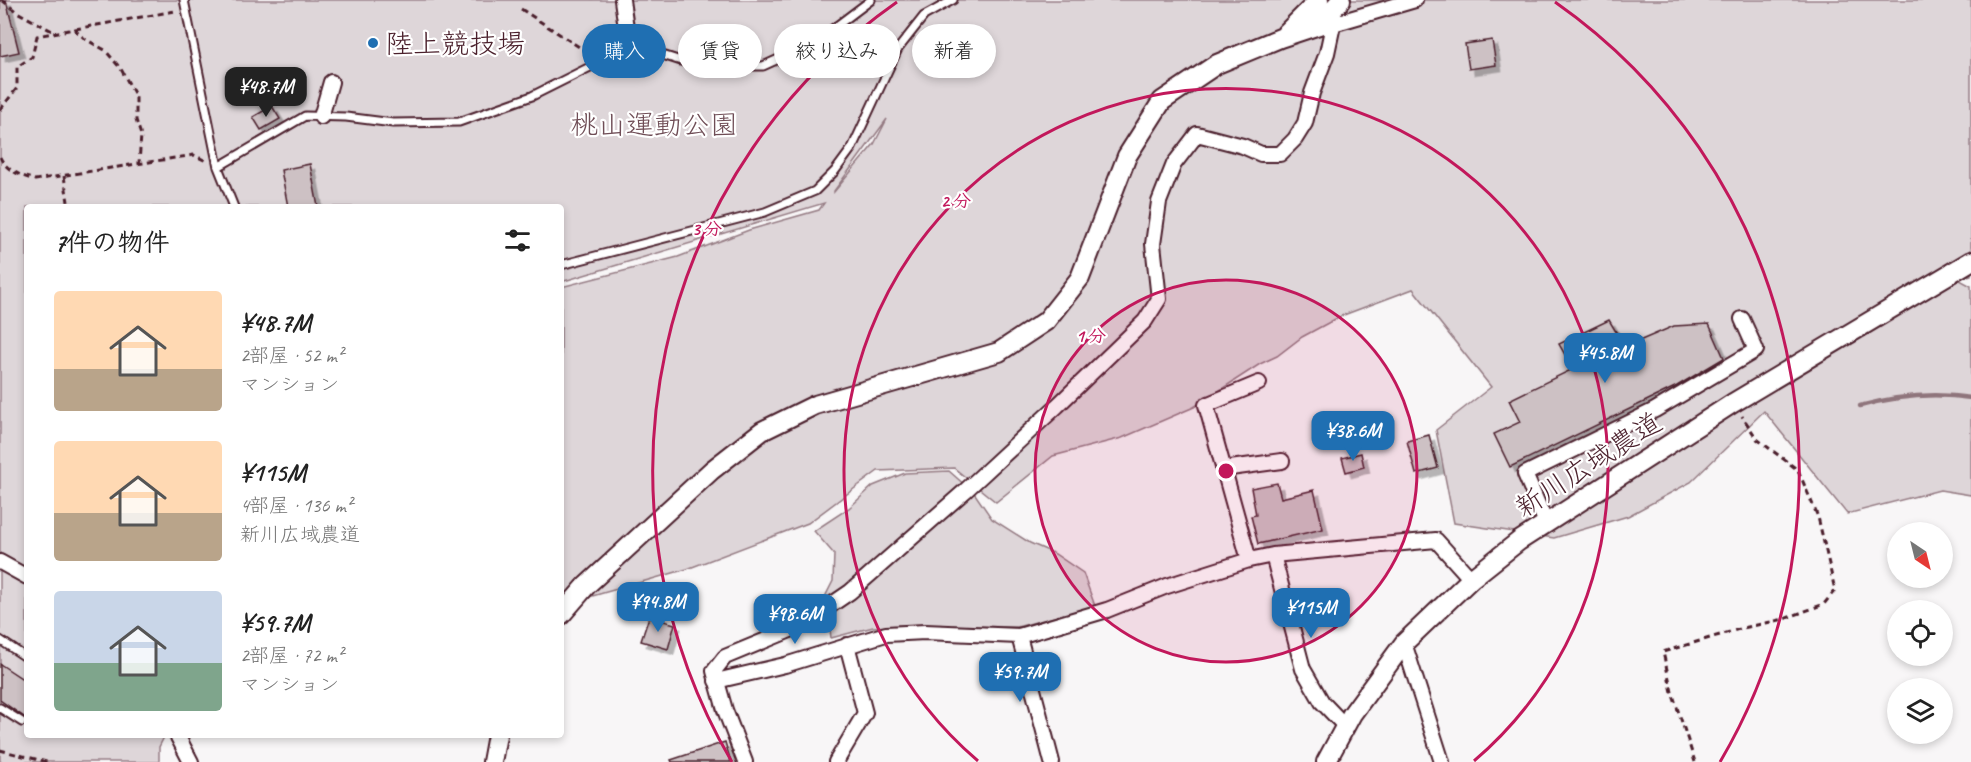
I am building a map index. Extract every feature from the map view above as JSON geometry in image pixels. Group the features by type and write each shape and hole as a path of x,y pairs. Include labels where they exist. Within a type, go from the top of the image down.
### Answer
{"street":[{"path":"622,0 625,24"},
{"path":"1280,38 1319,0"},
{"path":"564,612 587,585 712,470 762,431 815,405 999,352 1046,321 1080,278 1127,156 1162,101 1217,64 1319,25 1341,0"},
{"path":"1280,38 1415,0"},
{"path":"745,762 714,671 725,657 800,626 858,586 1048,414 1145,321 1159,299 1153,244 1159,202 1174,164 1197,134 1244,146 1260,154 1280,154 1295,139 1305,123 1312,93 1327,53 1333,24"},
{"path":"321,117 331,82"},
{"name":"新川広域農道","path":"1326,762 1352,714 1404,643 1471,579 1519,541 1732,403 1971,261"},
{"path":"1546,523 1525,474 1655,410 1756,350 1742,319"},
{"path":"1248,560 1206,405 1259,383"},
{"path":"1223,469 1282,461"},
{"path":"716,681 785,665 886,634 925,632 1018,636 1107,609 1167,586 1248,560 1273,555 1436,540 1471,579"},
{"path":"1273,555 1303,669 1322,702 1345,726"},
{"path":"0,562 24,574"},
{"path":"1018,636 1053,762"},
{"path":"1404,643 1442,762"},
{"path":"836,762 865,713 847,645"},
{"path":"179,738 191,762"},
{"path":"492,762 496,738"}],"lane":[{"path":"183,0 218,166 233,204"},
{"path":"666,56 684,62 719,66 763,66 814,43 871,0"},
{"path":"564,264 765,212 814,191 835,171 852,148 898,49 924,16 953,0"},
{"path":"218,166 305,116 346,117 393,123 459,122 532,96 582,71"},
{"path":"0,640 24,656"},
{"path":"0,708 22,722"}],"path":[{"path":"2,0 17,12 56,33"},
{"path":"0,110 17,88 17,67 32,57 36,36 185,9"},
{"path":"520,9 582,48"},
{"path":"74,29 85,39 105,50 122,69 136,97 136,120 141,135 139,163"},
{"path":"0,157 3,163 18,175 35,180 194,155 218,166"},
{"path":"64,176 68,202"},
{"path":"1695,762 1672,693 1663,652 1743,628 1784,619 1824,604 1835,591 1818,517 1798,470 1757,439 1732,403"},
{"path":"0,750 47,762"}],"green space":[{"name":"桃山運動公園","path":"0,0 1971,0 1971,275 1958,279 1971,286 1971,495 1940,490 1847,514 1764,411 1691,482 1628,516 1554,538 1454,523 1436,430 1491,387 1413,289 1341,316 1302,337 1277,356 1260,364 1194,407 1122,438 1053,456 996,502 954,468 878,471 808,523 687,569 564,604 564,286 678,257 749,230 819,210 824,203 564,281 564,204 24,204 24,738 164,738 159,747 159,762 0,762","holes":["887,119 874,144 834,191"]},
{"path":"949,471 975,494 992,519 1030,543 1055,554 1083,573 1095,606 1017,627 903,625 873,627 831,638 826,595 833,581 834,554 814,531 849,508 873,486 905,473"}],"building":[{"path":"0,0 6,0 19,52 0,56"},
{"path":"1492,40 1496,65 1469,69 1465,44"},
{"path":"272,106 280,119 261,130 253,117"},
{"path":"310,164 317,204 287,204 281,170"},
{"path":"1609,320 1625,347 1674,326 1709,324 1724,358 1677,386 1510,467 1494,434 1520,422 1509,400 1573,369 1559,344"},
{"path":"1429,435 1438,468 1416,474 1407,441"},
{"path":"1361,453 1364,467 1346,472 1342,458"},
{"path":"1277,483 1281,498 1314,490 1323,529 1258,544 1251,516 1256,515 1251,488"},
{"path":"649,617 675,624 668,649 641,641"},
{"path":"0,664 24,680 24,717 0,700"},
{"path":"725,742 731,762 672,762 671,760"}],"waterway":[{"path":"1860,406 1915,396 1943,395 1971,398"}],"place":[{"name":"陸上競技場","path":"373,43"}]}
